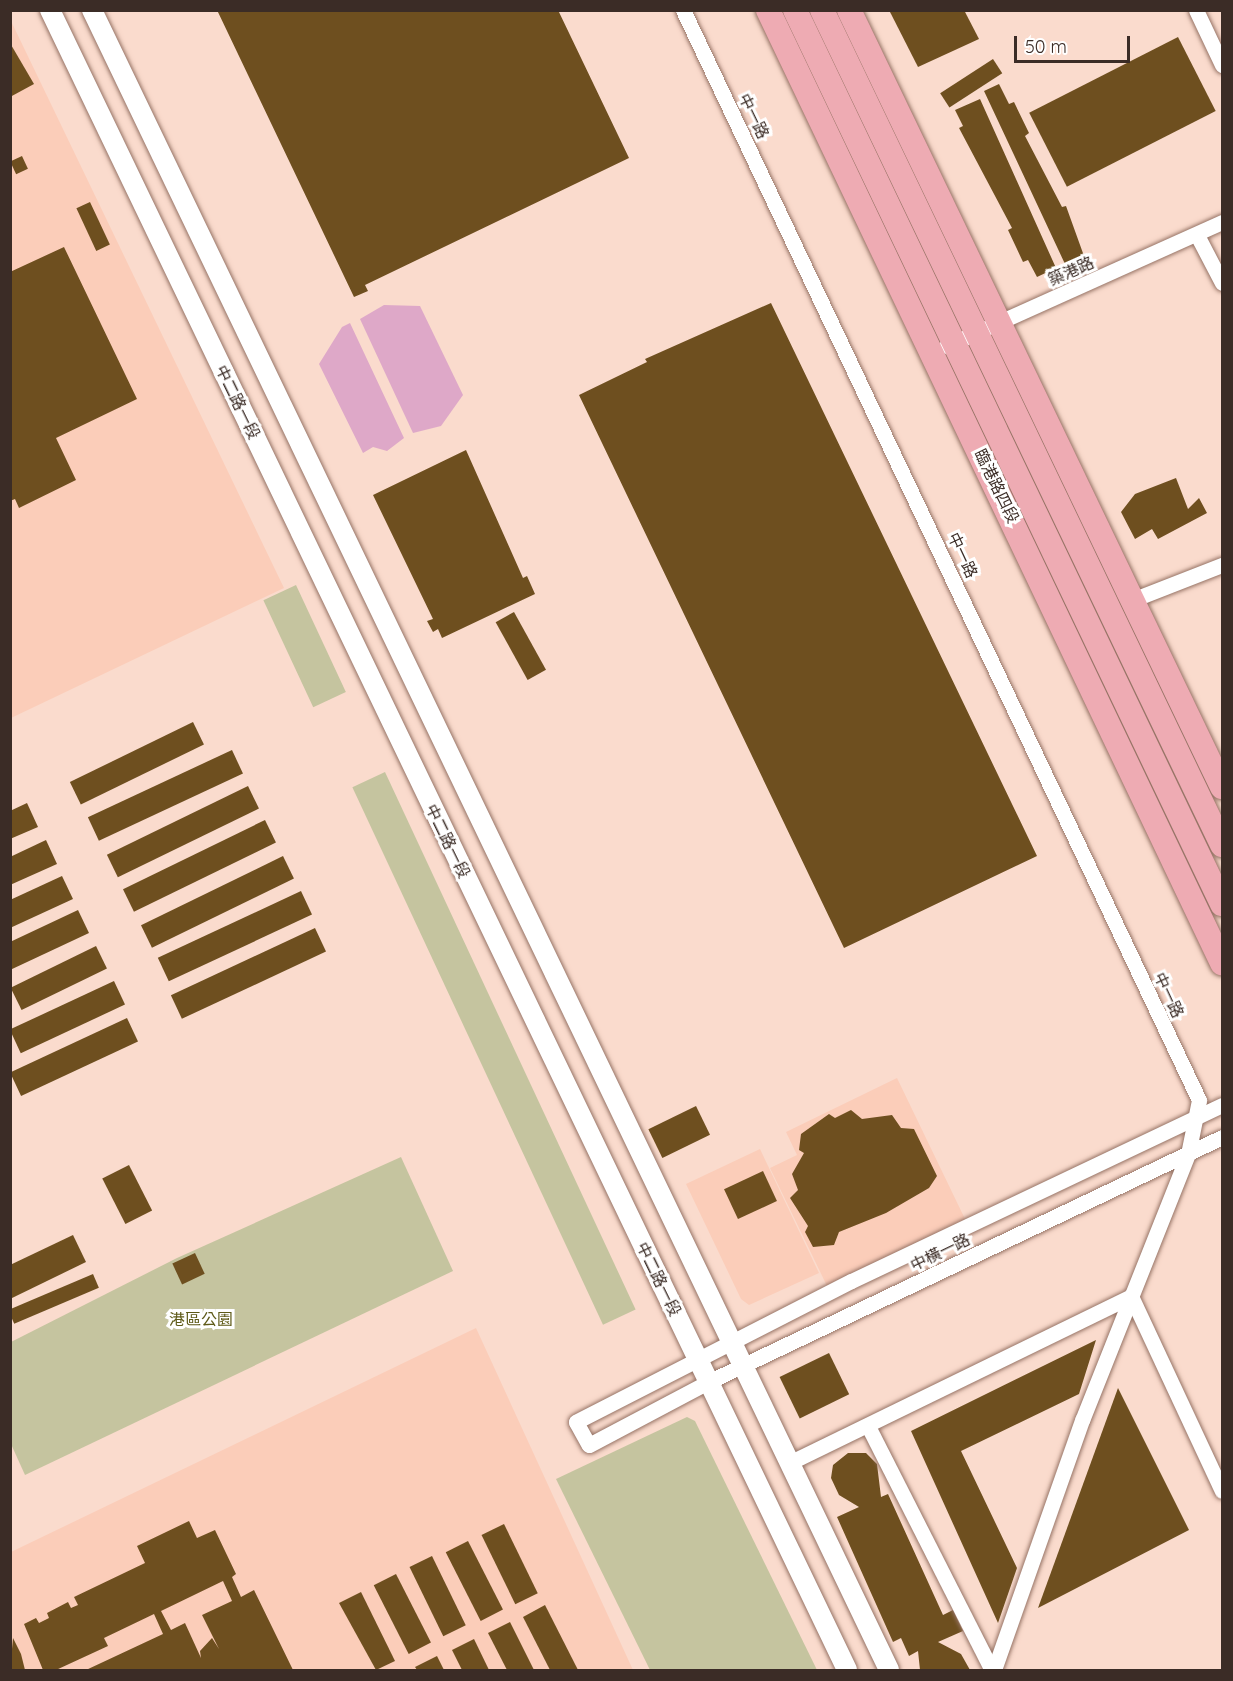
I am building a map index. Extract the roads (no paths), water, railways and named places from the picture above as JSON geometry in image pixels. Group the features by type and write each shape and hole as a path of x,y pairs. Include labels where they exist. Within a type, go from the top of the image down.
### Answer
{"main road":[{"name":"臨港路四段","path":"768,10 1222,963"},
{"name":"臨港路四段","path":"795,10 1222,904"},
{"path":"822,10 1222,845"},
{"path":"849,10 1222,787"}],"street":[{"path":"92,10 889,1671"},
{"name":"中一路","path":"683,10 1190,1076 1199,1100 1188,1154 1131,1296 993,1671"},
{"path":"1197,10 1222,65"},
{"name":"中二路一段","path":"55,12 847,1671"},
{"name":"築港路","path":"933,353 1222,222"},
{"path":"1197,235 1222,282"},
{"path":"1132,600 1222,565"},
{"name":"中橫一路","path":"1222,1105 851,1281 576,1422 589,1445 708,1382 1222,1137"},
{"path":"789,1463 1131,1296 1222,1491"},
{"path":"868,1426 993,1671"}],"park label":[{"name":"港區公園","path":"201,1319"}]}
